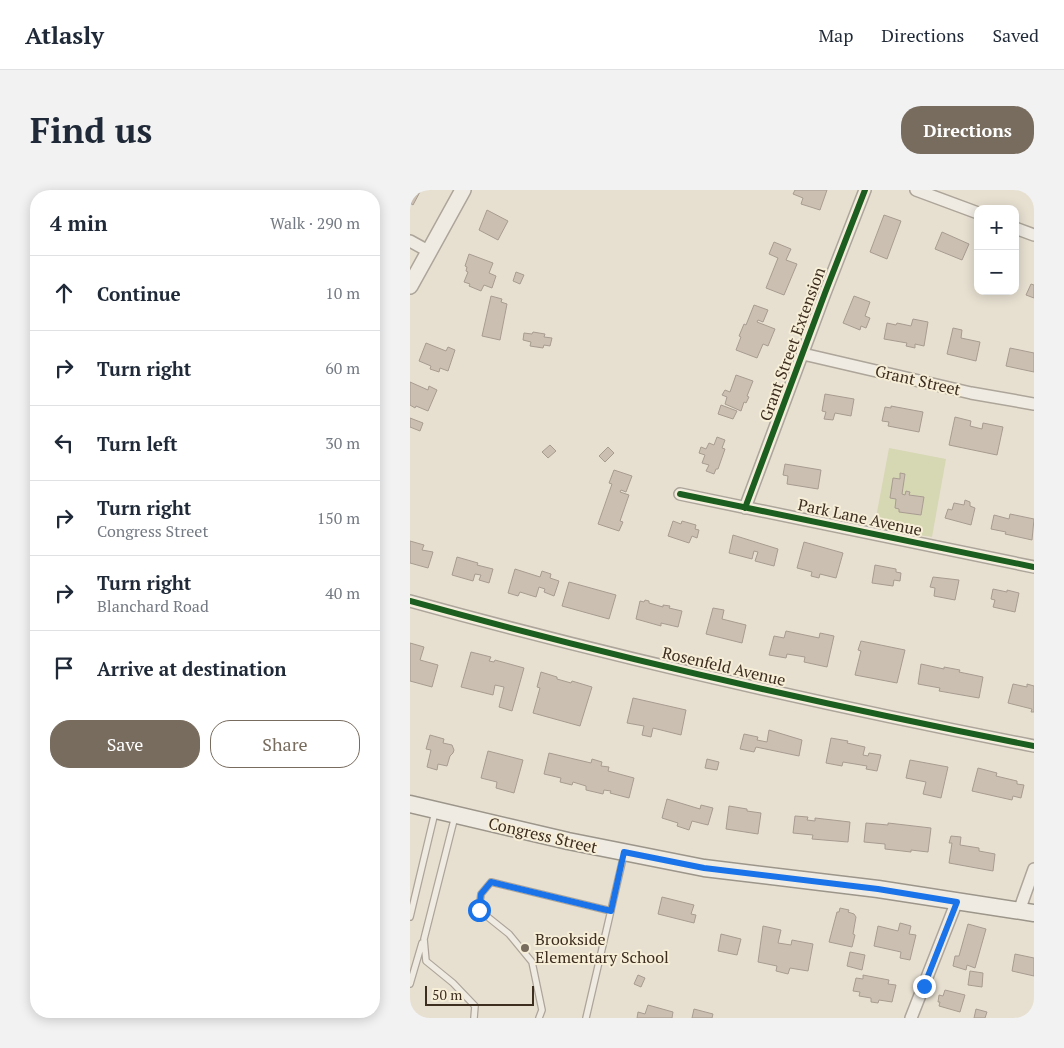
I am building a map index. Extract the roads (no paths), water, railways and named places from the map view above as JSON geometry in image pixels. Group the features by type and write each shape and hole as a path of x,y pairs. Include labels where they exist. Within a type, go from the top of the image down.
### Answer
{"main road":[{"name":"Congress Street","path":"410,804 568,841 704,868 878,889 1027,912"}],"street":[{"path":"410,286 463,190"},
{"name":"Grant Street Extension","path":"745,508 865,190"},
{"path":"916,190 974,212"},
{"path":"1019,229 1034,235"},
{"path":"410,241 430,252"},
{"name":"Grant Street","path":"803,354 971,393 1034,404"},
{"name":"Park Lane Avenue","path":"680,494 1034,567"},
{"name":"Rosenfeld Avenue","path":"410,601 533,635 694,673 886,717 1034,746"},
{"path":"1027,912 1034,869"},
{"path":"911,1018 957,902"}],"lane":[{"path":"410,917 436,810"},
{"path":"410,984 424,938 455,814"},
{"path":"586,1018 624,852"},
{"path":"540,1018 542,1010 532,962 509,934 479,910 481,894 491,882 611,911"},
{"path":"424,938 426,961 453,983 475,1006 474,1018"}],"place":[{"name":"Brookside Elementary School","path":"525,948"}]}
